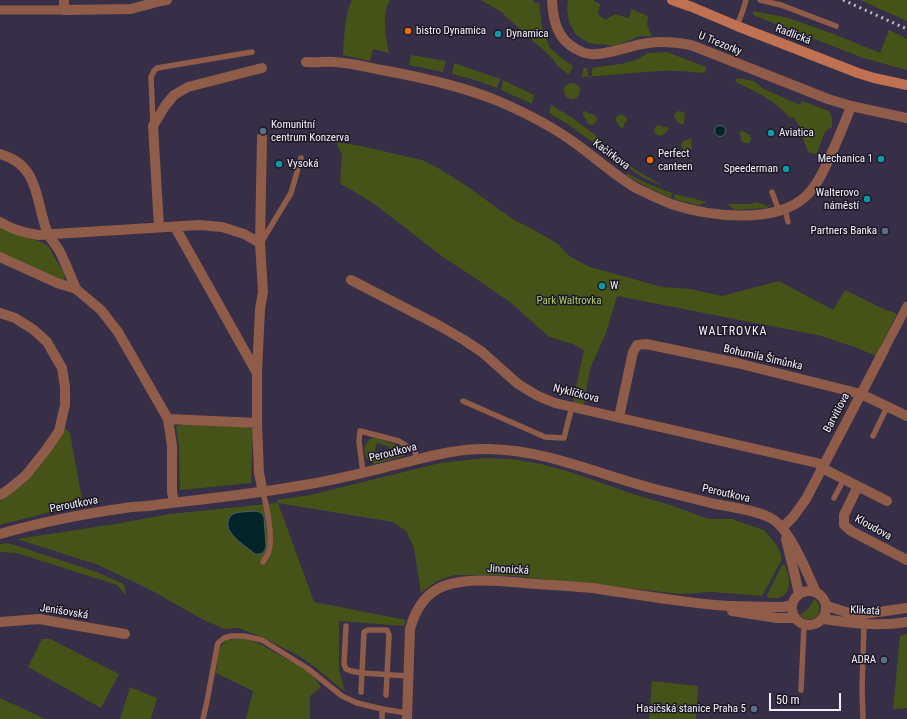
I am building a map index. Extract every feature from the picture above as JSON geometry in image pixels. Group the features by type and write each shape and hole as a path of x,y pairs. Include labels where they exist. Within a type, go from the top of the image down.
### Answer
{"main road":[{"name":"Radlická","path":"672,0 858,73 907,85"}],"street":[{"path":"0,10 64,5 131,9 167,0"},
{"name":"U Trezorky","path":"552,0 555,23 560,35 572,47 584,53 603,53 647,43 666,41 678,42 691,45 828,99 851,106 907,118"},
{"name":"Kačírkova","path":"306,62 334,62 401,74 465,89 496,100 529,115 559,132 625,181 649,194 673,204 701,211 735,215 762,214 782,210 794,205 805,196 819,180 846,121 851,106"},
{"path":"159,227 153,126 165,106 174,95 188,87 262,68"},
{"path":"262,136 260,243 262,292 257,373 256,423 259,473 263,492"},
{"path":"0,154 20,165 29,175 34,184 41,214 49,235 60,251 76,289"},
{"path":"0,222 30,234 38,235 199,225 222,227 244,234 260,243"},
{"path":"176,227 257,373"},
{"path":"0,257 57,283 76,289 101,310 118,332 168,419 172,446 172,492 174,502"},
{"name":"Nyklíčkova","path":"351,280 464,340 482,352 518,384 538,396 555,403 823,466"},
{"name":"Barvitiova","path":"783,528 803,503 907,306"},
{"path":"0,313 15,318 34,330 47,342 62,368 66,387 66,404 59,432 46,450 26,475 0,495"},
{"name":"Bohumila Šimůnka","path":"619,417 633,352 637,345 646,344 861,394"},
{"path":"861,394 907,416"},
{"path":"168,419 256,423"},
{"name":"Peroutkova","path":"0,534 79,515 128,507 263,492 332,480 448,452 473,449 507,450 525,452 555,459 652,489 762,515 774,520 783,528 795,548 816,592"},
{"path":"823,466 844,479 887,501"},
{"name":"Kloudova","path":"858,486 844,515 844,525 851,532 907,560"},
{"path":"783,528 799,594"},
{"name":"Jinonická","path":"407,716 410,630 413,619 416,611 426,598 436,590 456,582 505,582 589,588 717,605 783,607 792,605"},
{"path":"808,590 816,592 824,598 827,606 825,614 817,623 812,625 804,624 795,618 792,610 794,599 799,594 808,590"},
{"name":"Jinonická","path":"717,605 736,612 777,618 795,618"},
{"name":"Klikatá","path":"827,606 844,611 864,614 907,608"},
{"name":"Jenišovská","path":"0,622 39,619 125,634"},
{"name":"Klikatá","path":"822,619 864,624 893,624 907,622"}],"lane":[{"path":"737,26 746,0"},
{"path":"760,0 781,5 836,26"},
{"path":"153,126 151,77 157,68 252,52"},
{"path":"260,243 291,192 301,158"},
{"path":"772,192 788,222"},
{"path":"463,401 545,437 564,438 572,406"},
{"path":"873,436 888,407"},
{"path":"363,473 359,441 360,431 399,440 415,451 417,459"},
{"path":"834,498 844,479"},
{"path":"263,492 267,506 270,540 269,552 263,562"},
{"path":"801,690 804,624"},
{"path":"863,719 862,689 864,624"},
{"path":"346,626 344,664 346,669 362,673 408,676"},
{"path":"361,692 364,632 368,630 387,630 389,636 386,695"},
{"path":"203,719 218,643 224,638 231,636 244,636 262,640 307,668 342,696 357,703 407,716"},
{"path":"382,709 382,719"}],"green space":[{"path":"352,0 390,0 387,6 385,19 389,53 373,49 370,61 343,55 346,19"},
{"path":"481,0 534,0 534,3 539,3 542,27 550,48 573,66 569,75 500,11"},
{"path":"568,0 594,0 600,4 598,14 605,20 615,14 629,18 631,9 648,16 647,25 652,36 640,36 615,46 589,43 576,35 569,22 567,10"},
{"path":"860,0 907,0 907,21"},
{"path":"753,11 789,18 880,53 889,30 907,39 907,70 863,58 753,15"},
{"path":"667,52 706,67 705,73 667,71 582,77 583,69 585,68 587,68 588,76 592,76 592,68 626,63 638,59 648,53"},
{"path":"411,55 446,61 443,72 409,65"},
{"path":"454,63 500,79 497,88 452,74"},
{"path":"737,78 754,81 762,88 800,105 802,101 829,111 832,117 832,127 825,132 817,153 814,154 808,152 799,130 801,128 793,117 790,118 778,106 765,97 735,82"},
{"path":"503,80 534,95 532,104 501,90"},
{"path":"569,83 575,83 580,88 578,97 575,99 569,99 564,94 564,88"},
{"path":"551,105 574,119 604,142 603,150 569,125 549,113"},
{"path":"585,111 597,118 595,123 592,125 587,123 586,118 583,115 583,112"},
{"path":"679,111 684,112 685,116 684,123 682,125 674,117 675,113"},
{"path":"621,114 626,117 627,120 622,128 616,119 617,116"},
{"path":"659,125 664,127 667,126 668,131 662,135 657,135 654,131 656,126"},
{"path":"742,131 750,135 751,140 749,143 744,143 741,141 741,136 739,134"},
{"path":"689,138 692,140 692,148 688,151 684,151 681,144"},
{"name":"Park Waltrovka","path":"336,142 361,146 422,160 465,185 514,220 558,244 569,256 590,267 662,287 690,289 722,296 779,281 833,310 845,290 897,314 876,356 822,336 617,296 606,333 590,369 583,409 572,406 584,350 573,344 549,337 510,302 443,257 373,203 340,184 342,155"},
{"path":"607,145 630,166 665,187 642,177 606,152"},
{"path":"627,173 646,183 672,193 671,198 626,175"},
{"path":"675,194 707,202 698,205 674,199"},
{"path":"756,202 767,206 770,205 767,208 735,210 727,204 750,204"},
{"path":"0,227 43,243 49,247 64,273 65,278 63,281 0,254"},
{"path":"186,424 247,427 253,430 251,483 180,490 179,448 176,426"},
{"path":"64,427 70,433 83,505 0,525 0,501 13,492"},
{"path":"372,438 376,438 403,447 406,450 406,453 404,456 374,464 365,455 364,451 368,441","holes":["377,443 390,447 387,456 374,452"]},
{"path":"485,458 511,459 541,464 570,472 709,519 732,519 764,530 776,544 781,555 781,561 761,596 713,592 681,594 514,576 455,575 437,581 421,593 414,548 406,531 393,522 278,503 314,602 406,620 404,626 339,621 339,670 345,692 299,656 262,637 238,628 224,629 200,618 149,589 98,565 17,539 170,514 277,503 277,500 310,495 440,463","holes":["255,511 264,517 264,521 255,553 230,531 232,515"]},
{"path":"8,543 94,571 124,584 126,596 117,585 17,553 0,552 0,544"},
{"path":"784,564 788,573 789,588 783,596 778,598 768,598 767,595 782,565"},
{"path":"814,599 820,608 817,616 814,619 809,620 800,615 809,608"},
{"path":"907,634 907,708 893,709 900,636"},
{"path":"243,638 260,644 310,672 321,687 310,696 310,719 246,719 253,691 216,673 219,649 226,640"},
{"path":"42,639 50,639 119,674 101,708 28,667"},
{"path":"652,681 698,686 696,719 649,719"},
{"path":"130,687 157,698 151,719 120,719"},
{"path":"0,698 45,719 0,719"}],"shaded area":[{"path":"720,125 724,127 726,131 724,135 720,137 716,135 714,131 716,127"},
{"path":"255,511 261,513 264,517 266,545 265,550 260,554 255,554 237,540 228,527 230,516 233,514"}],"railway":[{"path":"843,0 907,29"}],"place":[{"name":"bistro Dynamica","path":"408,31"},
{"name":"Dynamica","path":"498,34"},
{"name":"Komunitní centrum Konzerva","path":"263,131"},
{"name":"Aviatica","path":"771,133"},
{"name":"Mechanica 1","path":"881,159"},
{"name":"Perfect canteen","path":"650,160"},
{"name":"Vysoká","path":"279,164"},
{"name":"Speederman","path":"786,169"},
{"name":"Walterovo náměstí","path":"867,199"},
{"name":"Partners Banka","path":"885,231"},
{"name":"W","path":"602,286"},
{"name":"ADRA","path":"884,660"},
{"name":"Hasičská stanice Praha 5","path":"754,709"}],"district":[{"name":"WALTROVKA","path":"733,332"}]}
